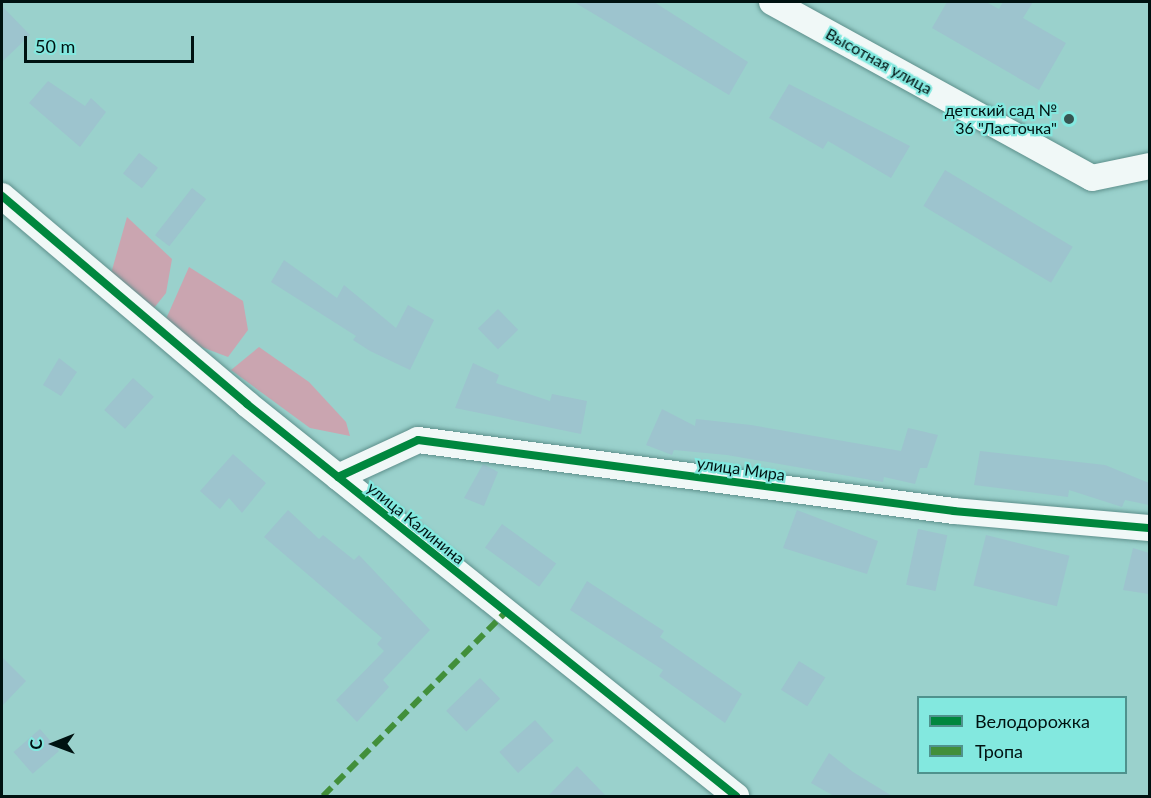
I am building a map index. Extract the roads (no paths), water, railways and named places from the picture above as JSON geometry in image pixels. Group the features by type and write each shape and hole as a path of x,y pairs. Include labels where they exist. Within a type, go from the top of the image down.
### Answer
{"street":[{"name":"Высотная улица","path":"772,2 1092,178 1149,166"},
{"name":"улица Калинина","path":"2,196 338,477 736,796"},
{"name":"улица Мира","path":"338,477 418,440 954,511 1149,528"}],"place":[{"name":"детский сад № 36 \"Ласточка\"","path":"1069,119"}]}
